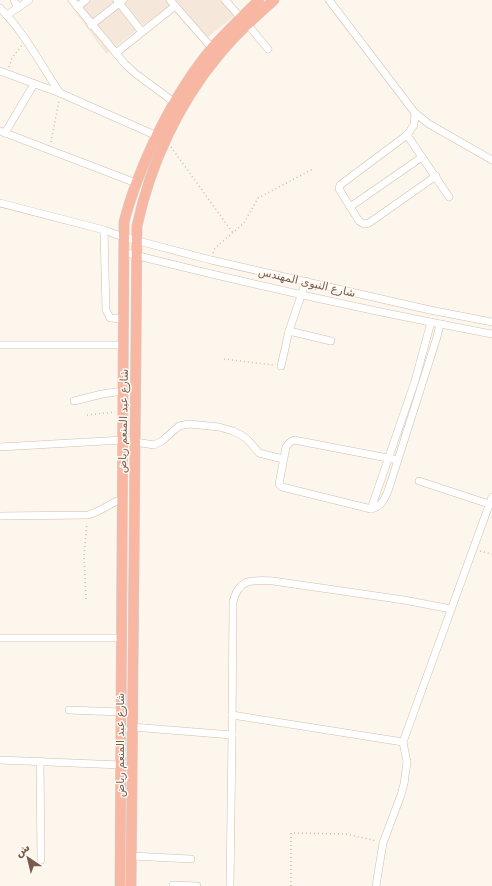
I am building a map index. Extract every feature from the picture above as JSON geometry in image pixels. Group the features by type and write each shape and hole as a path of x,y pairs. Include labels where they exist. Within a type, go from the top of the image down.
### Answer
{"highway":[{"name":"شارع عبد المنعم رياض","path":"120,886 124,222 144,161 205,73 259,0"},
{"name":"شارع عبد المنعم رياض","path":"131,886 137,226 156,164 161,138 174,102 197,66 212,48 244,21 274,0"},
{"path":"123,391 135,391"},
{"path":"121,676 132,677"},
{"path":"120,726 132,727"},
{"path":"120,856 132,856"}],"street":[{"path":"14,0 18,8"},
{"path":"7,15 29,0"},
{"path":"72,0 116,54 136,74 174,102"},
{"path":"77,7 86,0"},
{"path":"225,0 268,49"},
{"path":"329,0 415,113 429,124 492,160"},
{"path":"91,25 120,1 142,32"},
{"path":"116,54 142,32 172,3 212,48"},
{"path":"0,8 7,15 25,40 60,93"},
{"path":"3,72 60,93 161,138"},
{"path":"34,84 3,132 49,151 136,183"},
{"path":"415,113 414,125 407,135 340,185 340,192 361,223 369,223 436,176"},
{"path":"407,135 449,197"},
{"path":"350,207 422,157"},
{"name":"شارع النبوى المهندس","path":"0,203 211,260 430,310 492,322"},
{"path":"104,230 106,310 110,318 123,319"},
{"name":"شارع النبوى المهندس","path":"123,252 302,295 492,334"},
{"path":"281,366 289,331 306,281"},
{"path":"371,508 415,381 429,322 430,310"},
{"path":"473,330 475,319"},
{"path":"398,460 294,440 287,444 279,484 281,487 371,508 378,506 384,500 398,460 440,324"},
{"path":"289,331 331,341"},
{"path":"0,345 124,345"},
{"path":"74,401 102,394 123,391"},
{"path":"408,401 416,402"},
{"path":"0,447 123,440 154,445 162,441 180,426 188,424 233,431 241,435 259,453 283,459"},
{"path":"376,886 383,843 404,784 407,762 403,742 491,500 419,480"},
{"path":"0,516 88,515 98,512 122,499"},
{"path":"230,886 233,602 236,591 243,584 252,581 273,581 404,600 451,609"},
{"path":"0,638 122,638"},
{"path":"69,710 120,712"},
{"path":"232,715 403,742"},
{"path":"132,727 232,735"},
{"path":"0,760 121,765"},
{"path":"40,762 41,860"},
{"path":"132,856 191,859"},
{"path":"173,885 197,886"}],"path":[{"path":"3,72 25,40"},
{"path":"49,151 60,93"},
{"path":"161,138 233,233"},
{"path":"211,260 216,248 244,223 258,198 313,169"},
{"path":"224,359 281,366"},
{"path":"87,415 123,411"},
{"path":"86,599 84,556 88,515"},
{"path":"474,550 492,554"},
{"path":"291,886 291,833 346,834 383,843"}],"shaded area":[{"path":"67,0 222,0 235,15 207,38 175,1 106,54"}]}
